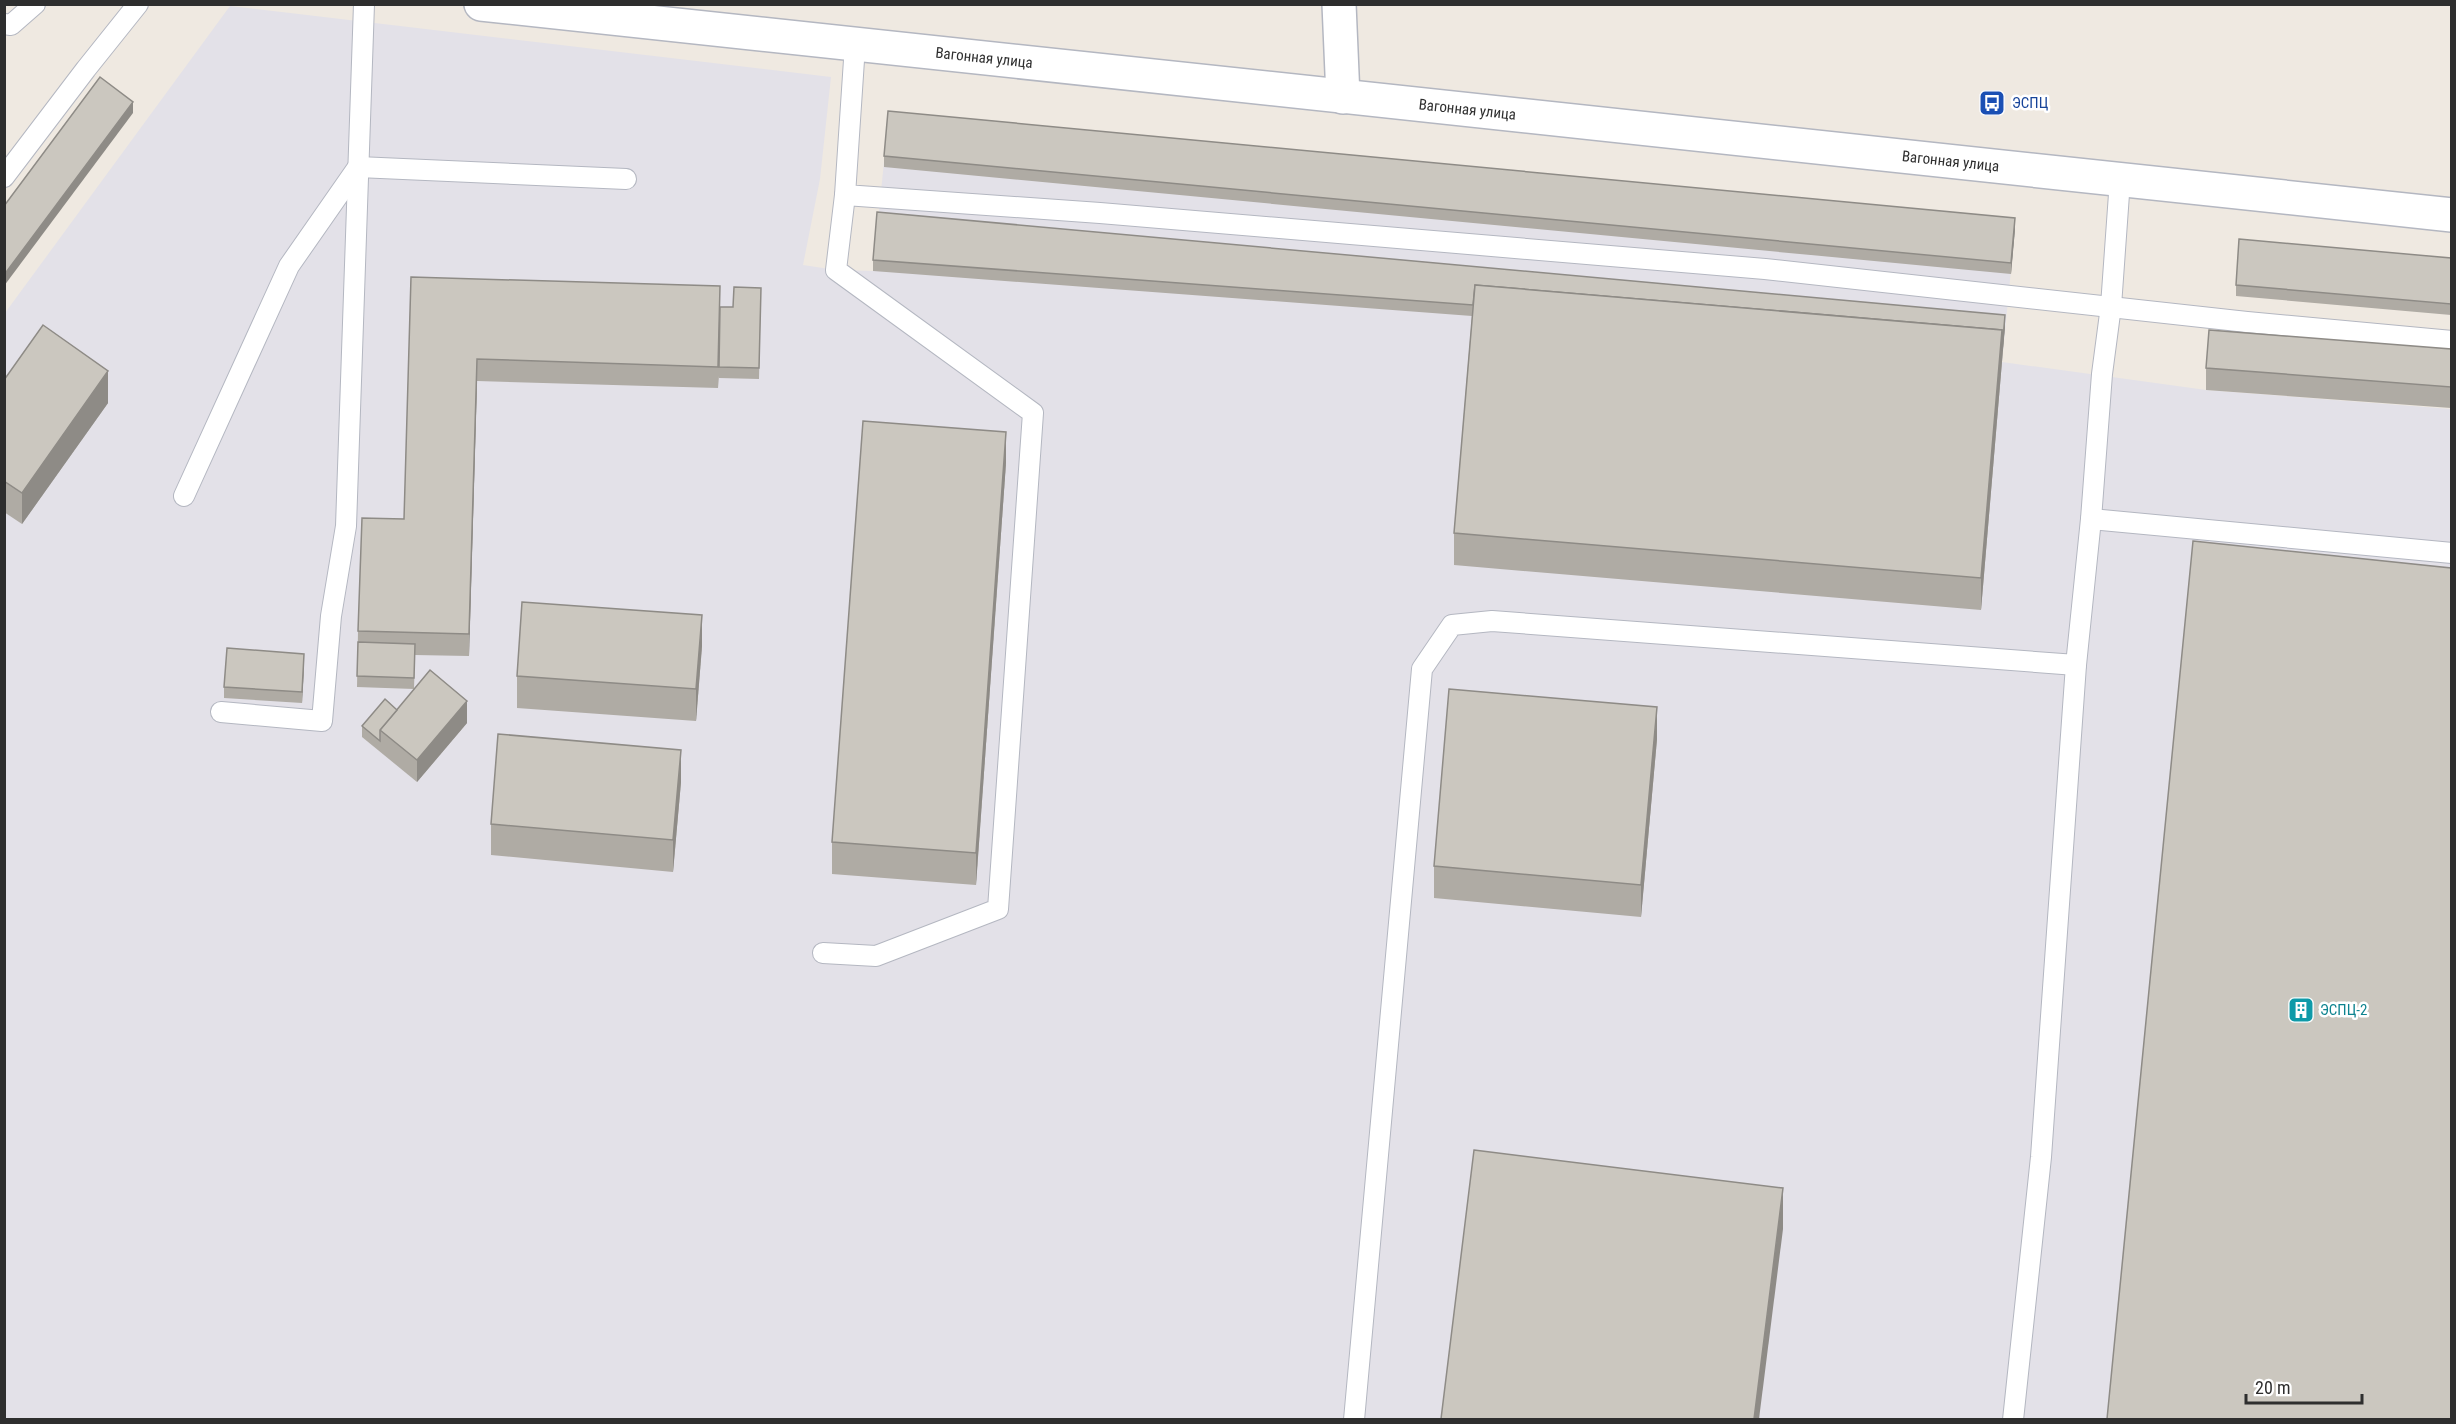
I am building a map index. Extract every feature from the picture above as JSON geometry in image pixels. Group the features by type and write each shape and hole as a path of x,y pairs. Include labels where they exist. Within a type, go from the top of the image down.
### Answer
{"street":[{"name":"Вагонная улица","path":"482,4 2451,214"},
{"path":"1340,4 1342,97"}],"lane":[{"path":"4,24 11,25 35,4"},
{"path":"4,177 138,4"},
{"path":"221,712 322,721 331,616 346,526 364,4"},
{"path":"823,953 876,956 998,909 1033,413 836,270 845,195 855,45"},
{"path":"358,166 626,179"},
{"path":"184,496 289,266 358,166"},
{"path":"2013,1419 2041,1157 2076,665 2091,519 2102,374 2111,306 2120,180"},
{"path":"845,195 1100,213 1765,269 2247,322 2451,341"},
{"path":"2091,519 2451,553"},
{"path":"1354,1419 1422,669 1452,625 1492,621 2076,665"}],"shaded area":[{"path":"230,6 831,77 820,179 803,265 836,270 873,271 888,122 2015,229 2002,362 2206,390 2451,409 2451,1419 5,1420 5,313"}],"building":[{"path":"100,77 133,102 4,275 4,206"},
{"path":"888,111 2015,218 2011,263 884,156"},
{"path":"877,212 2005,315 2002,351 2002,330 1475,285 1473,305 873,260"},
{"path":"2239,239 2451,258 2451,304 2236,285"},
{"path":"411,277 720,286 718,367 477,359 469,634 358,631 362,518 404,519"},
{"path":"1475,285 2002,330 1981,578 1454,533"},
{"path":"734,287 761,288 759,368 719,367 720,307 733,307"},
{"path":"43,325 108,371 22,493 4,481 4,380"},
{"path":"2209,330 2451,349 2451,387 2206,368"},
{"path":"863,421 1006,432 976,853 832,842"},
{"name":"ЭСПЦ-2","path":"2193,541 2451,568 2451,1419 2107,1419"},
{"path":"522,602 702,615 696,689 517,676"},
{"path":"358,642 415,644 414,678 357,676"},
{"path":"227,648 304,654 302,692 224,687"},
{"path":"430,670 467,701 417,760 380,730"},
{"path":"1449,689 1657,707 1641,885 1434,866"},
{"path":"385,699 397,710 380,730 380,741 362,726"},
{"path":"498,734 681,750 673,840 491,824"},
{"path":"1474,1150 1783,1188 1754,1419 1441,1419"}],"place":[{"name":"ЭСПЦ","path":"1992,103"},
{"name":"ЭСПЦ-2","path":"2301,1010"}]}
